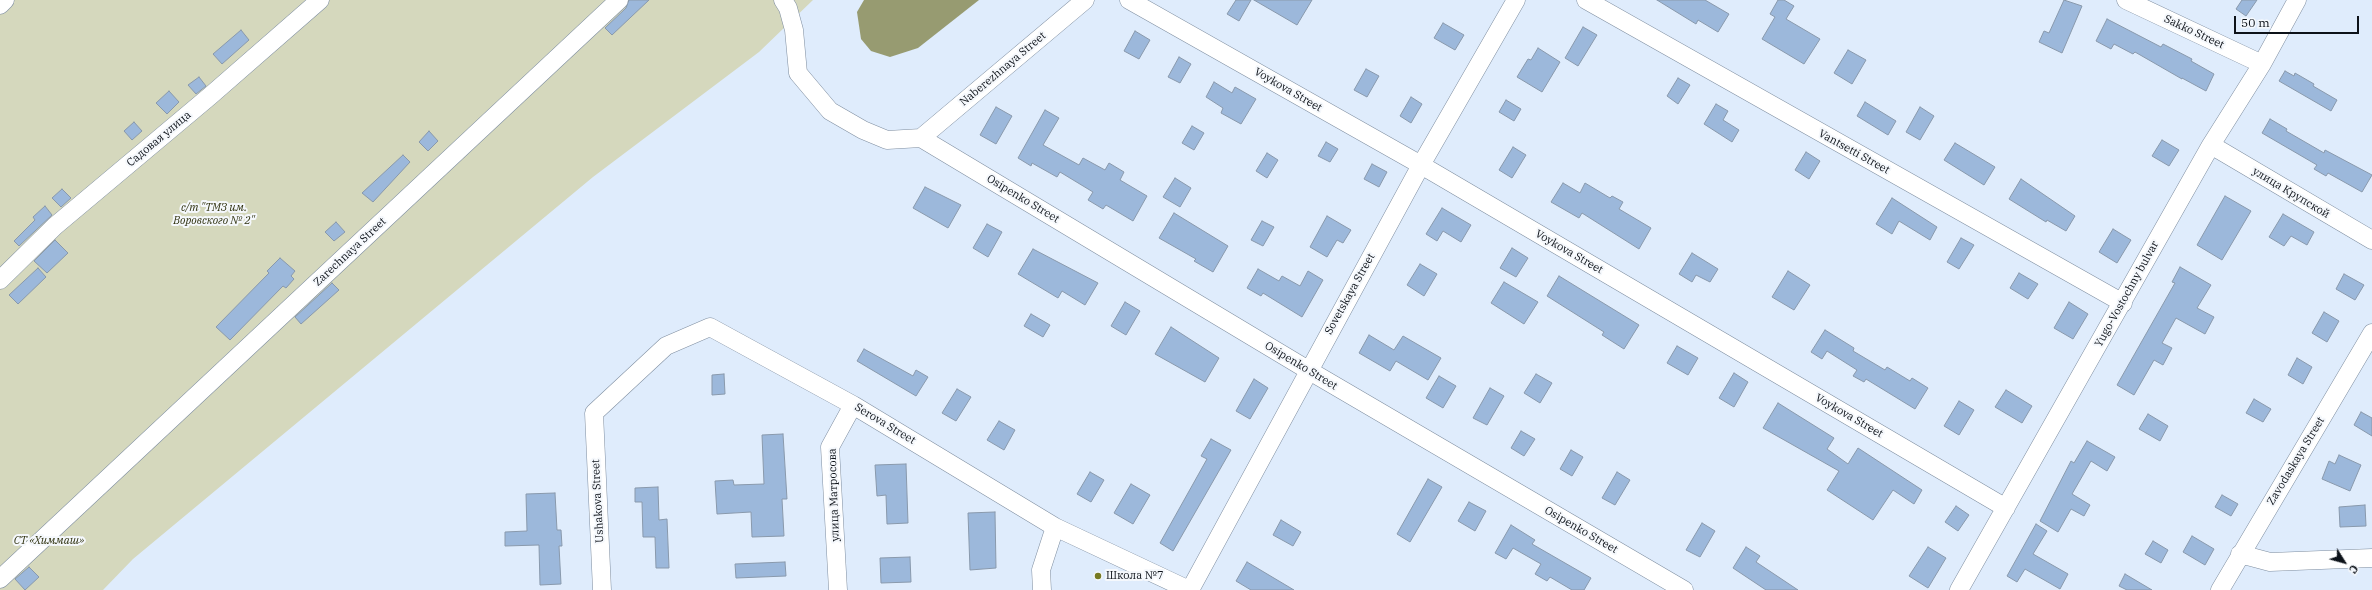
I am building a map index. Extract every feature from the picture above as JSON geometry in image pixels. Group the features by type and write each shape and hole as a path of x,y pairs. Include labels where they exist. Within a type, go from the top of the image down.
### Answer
{"street":[{"path":"0,5 5,0"},
{"name":"Садовая улица","path":"0,280 55,226 210,96 320,0"},
{"name":"Zarechnaya Street","path":"0,579 619,0"},
{"path":"784,0 788,8 794,30 798,73 830,110 863,130 887,140 921,138"},
{"name":"Naberezhnaya Street","path":"921,138 1085,0"},
{"name":"Voykova Street","path":"1130,0 1421,165 2006,508"},
{"name":"Sovetskaya Street","path":"1190,590 1308,370 1421,165 1516,0"},
{"name":"Vantsetti Street","path":"1586,0 2122,303"},
{"name":"Sakko Street","path":"2126,0 2262,64"},
{"name":"Yugo-Vostochny bulvar","path":"1959,590 2211,145 2262,64 2298,0"},
{"name":"Osipenko Street","path":"921,138 1308,370 1684,590"},
{"name":"улица Крупской","path":"2211,145 2372,240"},
{"name":"Serova Street","path":"594,413 666,346 710,327 853,405 1055,527 1190,590"},
{"name":"Zavodaskaya Street","path":"2220,590 2372,333"},
{"name":"улица Матросова","path":"838,590 830,446 853,405"},
{"name":"Ushakova Street","path":"594,413 602,590"},
{"path":"1042,590 1041,570 1055,527"},
{"path":"2240,554 2270,562 2372,558"}],"green space":[{"name":"с/т \"ТМЗ им. Воровского № 2\"","path":"0,0 813,0 759,52 593,177 133,559 103,590 0,590"}],"shaded area":[{"path":"864,0 979,0 918,48 890,57 871,51 861,39 857,12"}],"building":[{"path":"629,0 649,0 612,35 605,28 626,8"},
{"path":"1236,0 1251,0 1239,21 1227,14"},
{"path":"1254,0 1312,0 1297,25"},
{"path":"1657,0 1705,0 1729,14 1718,32 1698,20 1696,24"},
{"path":"1778,0 1784,0 1794,6 1786,19 1820,39 1804,64 1762,39 1775,17 1770,14"},
{"path":"2064,0 2082,6 2062,53 2039,42 2044,31 2049,33"},
{"path":"2242,0 2257,0 2246,16 2236,9"},
{"path":"2107,19 2161,47 2163,44 2192,59 2191,61 2214,74 2206,91 2135,52 2133,54 2114,44 2111,49 2096,41"},
{"path":"1443,23 1464,35 1455,50 1434,38"},
{"path":"1583,27 1597,35 1578,66 1565,58"},
{"path":"241,30 249,40 222,64 213,54"},
{"path":"1135,31 1150,40 1139,59 1124,51"},
{"path":"1538,48 1560,62 1542,92 1517,77 1528,59 1531,60"},
{"path":"1848,50 1866,60 1852,84 1834,73"},
{"path":"1179,57 1191,64 1180,83 1168,77"},
{"path":"1366,69 1379,76 1367,97 1354,90"},
{"path":"2285,71 2294,76 2295,73 2314,84 2313,86 2337,100 2331,111 2279,81"},
{"path":"199,77 206,86 196,94 188,85"},
{"path":"1678,78 1690,85 1678,104 1667,96"},
{"path":"1214,82 1232,93 1235,87 1256,99 1241,124 1221,113 1223,108 1206,97"},
{"path":"169,91 179,102 167,114 156,103"},
{"path":"1411,97 1422,104 1411,123 1400,116"},
{"path":"1506,100 1521,109 1514,121 1499,112"},
{"path":"1865,102 1896,121 1888,135 1857,116"},
{"path":"1716,104 1728,111 1723,120 1739,130 1732,142 1704,124"},
{"path":"996,107 1012,116 996,144 980,135"},
{"path":"1920,107 1934,116 1920,140 1906,132"},
{"path":"1045,110 1059,118 1043,145 1079,165 1083,158 1105,170 1109,163 1124,172 1120,180 1147,196 1133,221 1106,205 1103,209 1088,200 1093,192 1060,172 1057,177 1032,163 1031,166 1018,158"},
{"path":"2270,119 2287,129 2286,131 2324,153 2325,150 2372,175 2362,192 2328,173 2326,176 2314,169 2317,165 2262,133"},
{"path":"134,122 142,131 132,140 124,131"},
{"path":"1192,126 1204,133 1194,150 1182,143"},
{"path":"429,131 438,141 428,151 419,142"},
{"path":"2162,140 2179,150 2169,166 2152,156"},
{"path":"1326,142 1338,149 1330,162 1318,156"},
{"path":"1955,143 1995,167 1984,185 1944,160"},
{"path":"1513,147 1526,155 1512,178 1499,170"},
{"path":"1806,152 1820,161 1809,179 1795,170"},
{"path":"1267,153 1278,160 1267,178 1256,171"},
{"path":"403,155 410,162 373,202 362,193"},
{"path":"1372,164 1387,172 1379,187 1364,179"},
{"path":"1175,178 1191,188 1180,207 1163,197"},
{"path":"2021,179 2075,216 2066,231 2047,220 2046,222 2009,199"},
{"path":"1563,183 1580,193 1585,183 1610,198 1612,196 1623,202 1619,209 1651,228 1639,249 1582,213 1579,218 1551,202"},
{"path":"925,187 961,205 948,228 913,208"},
{"path":"62,189 71,198 61,207 52,198"},
{"path":"2225,196 2251,211 2222,260 2197,245"},
{"path":"1892,198 1937,227 1930,240 1899,221 1892,234 1876,224"},
{"path":"45,206 52,215 19,246 14,241 35,220 33,217"},
{"path":"1442,208 1471,225 1461,242 1443,231 1437,241 1426,234"},
{"path":"1174,213 1228,246 1213,272 1194,261 1196,259 1159,238"},
{"path":"2283,214 2314,232 2307,245 2291,236 2284,246 2269,237"},
{"path":"1327,216 1351,230 1343,243 1337,240 1327,257 1310,247"},
{"path":"1262,221 1274,227 1263,246 1251,240"},
{"path":"336,222 345,232 334,241 325,232"},
{"path":"987,224 1002,232 988,257 973,248"},
{"path":"2113,229 2131,240 2117,263 2099,252"},
{"path":"1961,238 1974,245 1959,269 1947,262"},
{"path":"55,240 68,253 47,273 34,261"},
{"path":"1512,248 1528,258 1516,277 1500,268"},
{"path":"1033,249 1098,283 1085,305 1062,291 1058,298 1018,274"},
{"path":"1692,253 1718,269 1710,282 1696,275 1692,282 1679,274"},
{"path":"280,258 295,271 291,276 294,279 286,288 283,286 230,340 216,327 269,273 267,271"},
{"path":"1420,264 1437,274 1424,296 1407,285"},
{"path":"2180,267 2211,285 2197,308 2214,317 2205,334 2176,318 2162,343 2172,348 2163,365 2154,360 2134,395 2117,385 2175,283 2172,282"},
{"path":"38,268 46,277 18,304 9,295"},
{"path":"1258,269 1279,281 1282,276 1300,286 1308,271 1323,280 1302,317 1263,293 1261,296 1247,288"},
{"path":"1788,271 1810,285 1794,310 1772,297"},
{"path":"2019,273 2038,284 2028,299 2010,288"},
{"path":"2344,274 2364,285 2355,300 2336,289"},
{"path":"1559,276 1639,325 1624,349 1602,335 1604,332 1547,296"},
{"path":"1504,282 1538,302 1524,324 1491,303"},
{"path":"332,283 339,290 301,324 295,317"},
{"path":"1125,302 1140,311 1126,335 1111,326"},
{"path":"2069,302 2088,314 2073,339 2054,328"},
{"path":"2324,312 2339,321 2327,342 2312,333"},
{"path":"1031,314 1050,325 1043,337 1024,326"},
{"path":"1171,327 1219,358 1205,382 1155,354"},
{"path":"1825,330 1854,348 1853,351 1885,370 1887,367 1910,381 1912,378 1928,388 1915,409 1866,379 1864,382 1853,376 1857,370 1827,351 1822,359 1811,352"},
{"path":"1369,335 1394,350 1403,336 1441,358 1428,380 1396,361 1390,371 1359,353"},
{"path":"1677,346 1698,358 1688,375 1667,363"},
{"path":"864,349 913,376 916,370 928,377 916,396 857,361"},
{"path":"2297,358 2312,367 2303,384 2288,375"},
{"path":"1734,373 1748,382 1734,407 1719,398"},
{"path":"724,374 725,394 712,395 712,375"},
{"path":"1536,374 1552,383 1540,403 1524,393"},
{"path":"1439,376 1456,386 1443,408 1426,398"},
{"path":"1254,379 1268,388 1250,419 1236,411"},
{"path":"1490,388 1504,396 1487,425 1473,418"},
{"path":"957,389 971,397 956,421 942,413"},
{"path":"2006,390 2032,406 2022,423 1995,407"},
{"path":"2254,399 2271,409 2263,422 2246,413"},
{"path":"1959,401 1974,410 1959,435 1944,426"},
{"path":"1778,403 1834,438 1827,449 1848,464 1858,448 1922,490 1914,504 1893,490 1873,520 1827,490 1839,471 1763,428"},
{"path":"2361,412 2372,418 2372,436 2354,425"},
{"path":"2148,414 2168,426 2160,441 2139,429"},
{"path":"999,421 1015,430 1004,450 987,440"},
{"path":"1521,431 1535,439 1524,456 1511,448"},
{"path":"783,434 787,499 782,499 784,536 752,537 751,512 717,514 715,481 733,480 734,485 764,484 762,435"},
{"path":"1211,439 1231,450 1173,551 1160,543 1207,459 1201,456"},
{"path":"2087,441 2115,457 2107,471 2091,461 2072,494 2090,505 2084,516 2071,509 2058,532 2040,521 2071,461 2074,463"},
{"path":"1571,450 1583,457 1572,476 1560,469"},
{"path":"2339,455 2361,465 2350,491 2322,479 2329,461 2335,464"},
{"path":"906,464 908,523 887,524 886,495 877,496 875,465"},
{"path":"1090,472 1104,480 1091,502 1077,494"},
{"path":"1617,472 1630,480 1615,505 1602,498"},
{"path":"1428,479 1442,487 1410,542 1397,534"},
{"path":"1131,484 1150,495 1133,524 1114,513"},
{"path":"658,487 659,520 667,519 669,568 656,568 655,537 643,537 642,502 635,502 635,488"},
{"path":"555,493 557,530 561,530 562,546 559,546 561,584 540,585 539,545 505,546 505,532 527,531 526,494"},
{"path":"2222,495 2238,504 2231,516 2215,507"},
{"path":"1469,502 1486,511 1475,531 1458,521"},
{"path":"2365,505 2366,526 2340,527 2339,507"},
{"path":"1956,506 1969,515 1958,531 1945,522"},
{"path":"995,512 996,568 970,570 968,513"},
{"path":"1281,520 1301,532 1293,546 1273,535"},
{"path":"1702,523 1715,531 1700,557 1686,550"},
{"path":"2036,524 2047,531 2033,554 2068,574 2060,589 2025,569 2017,582 2007,576"},
{"path":"1511,525 1535,540 1532,544 1591,578 1584,590 1572,590 1550,577 1547,581 1535,574 1541,564 1513,548 1506,559 1495,553"},
{"path":"2192,536 2214,549 2205,565 2183,552"},
{"path":"2153,541 2168,550 2161,563 2145,554"},
{"path":"1746,547 1760,556 1756,562 1798,590 1766,590 1733,568"},
{"path":"1928,547 1946,558 1928,588 1909,576"},
{"path":"910,557 911,582 881,583 880,558"},
{"path":"785,562 786,576 736,578 735,564"},
{"path":"1247,562 1294,590 1251,590 1236,581"},
{"path":"29,567 39,577 25,590 15,579"},
{"path":"2125,574 2152,590 2127,590 2119,586"}],"place":[{"name":"Школа №7","path":"1098,576"}],"park label":[{"name":"СТ «Химмаш»","path":"49,541"}]}
